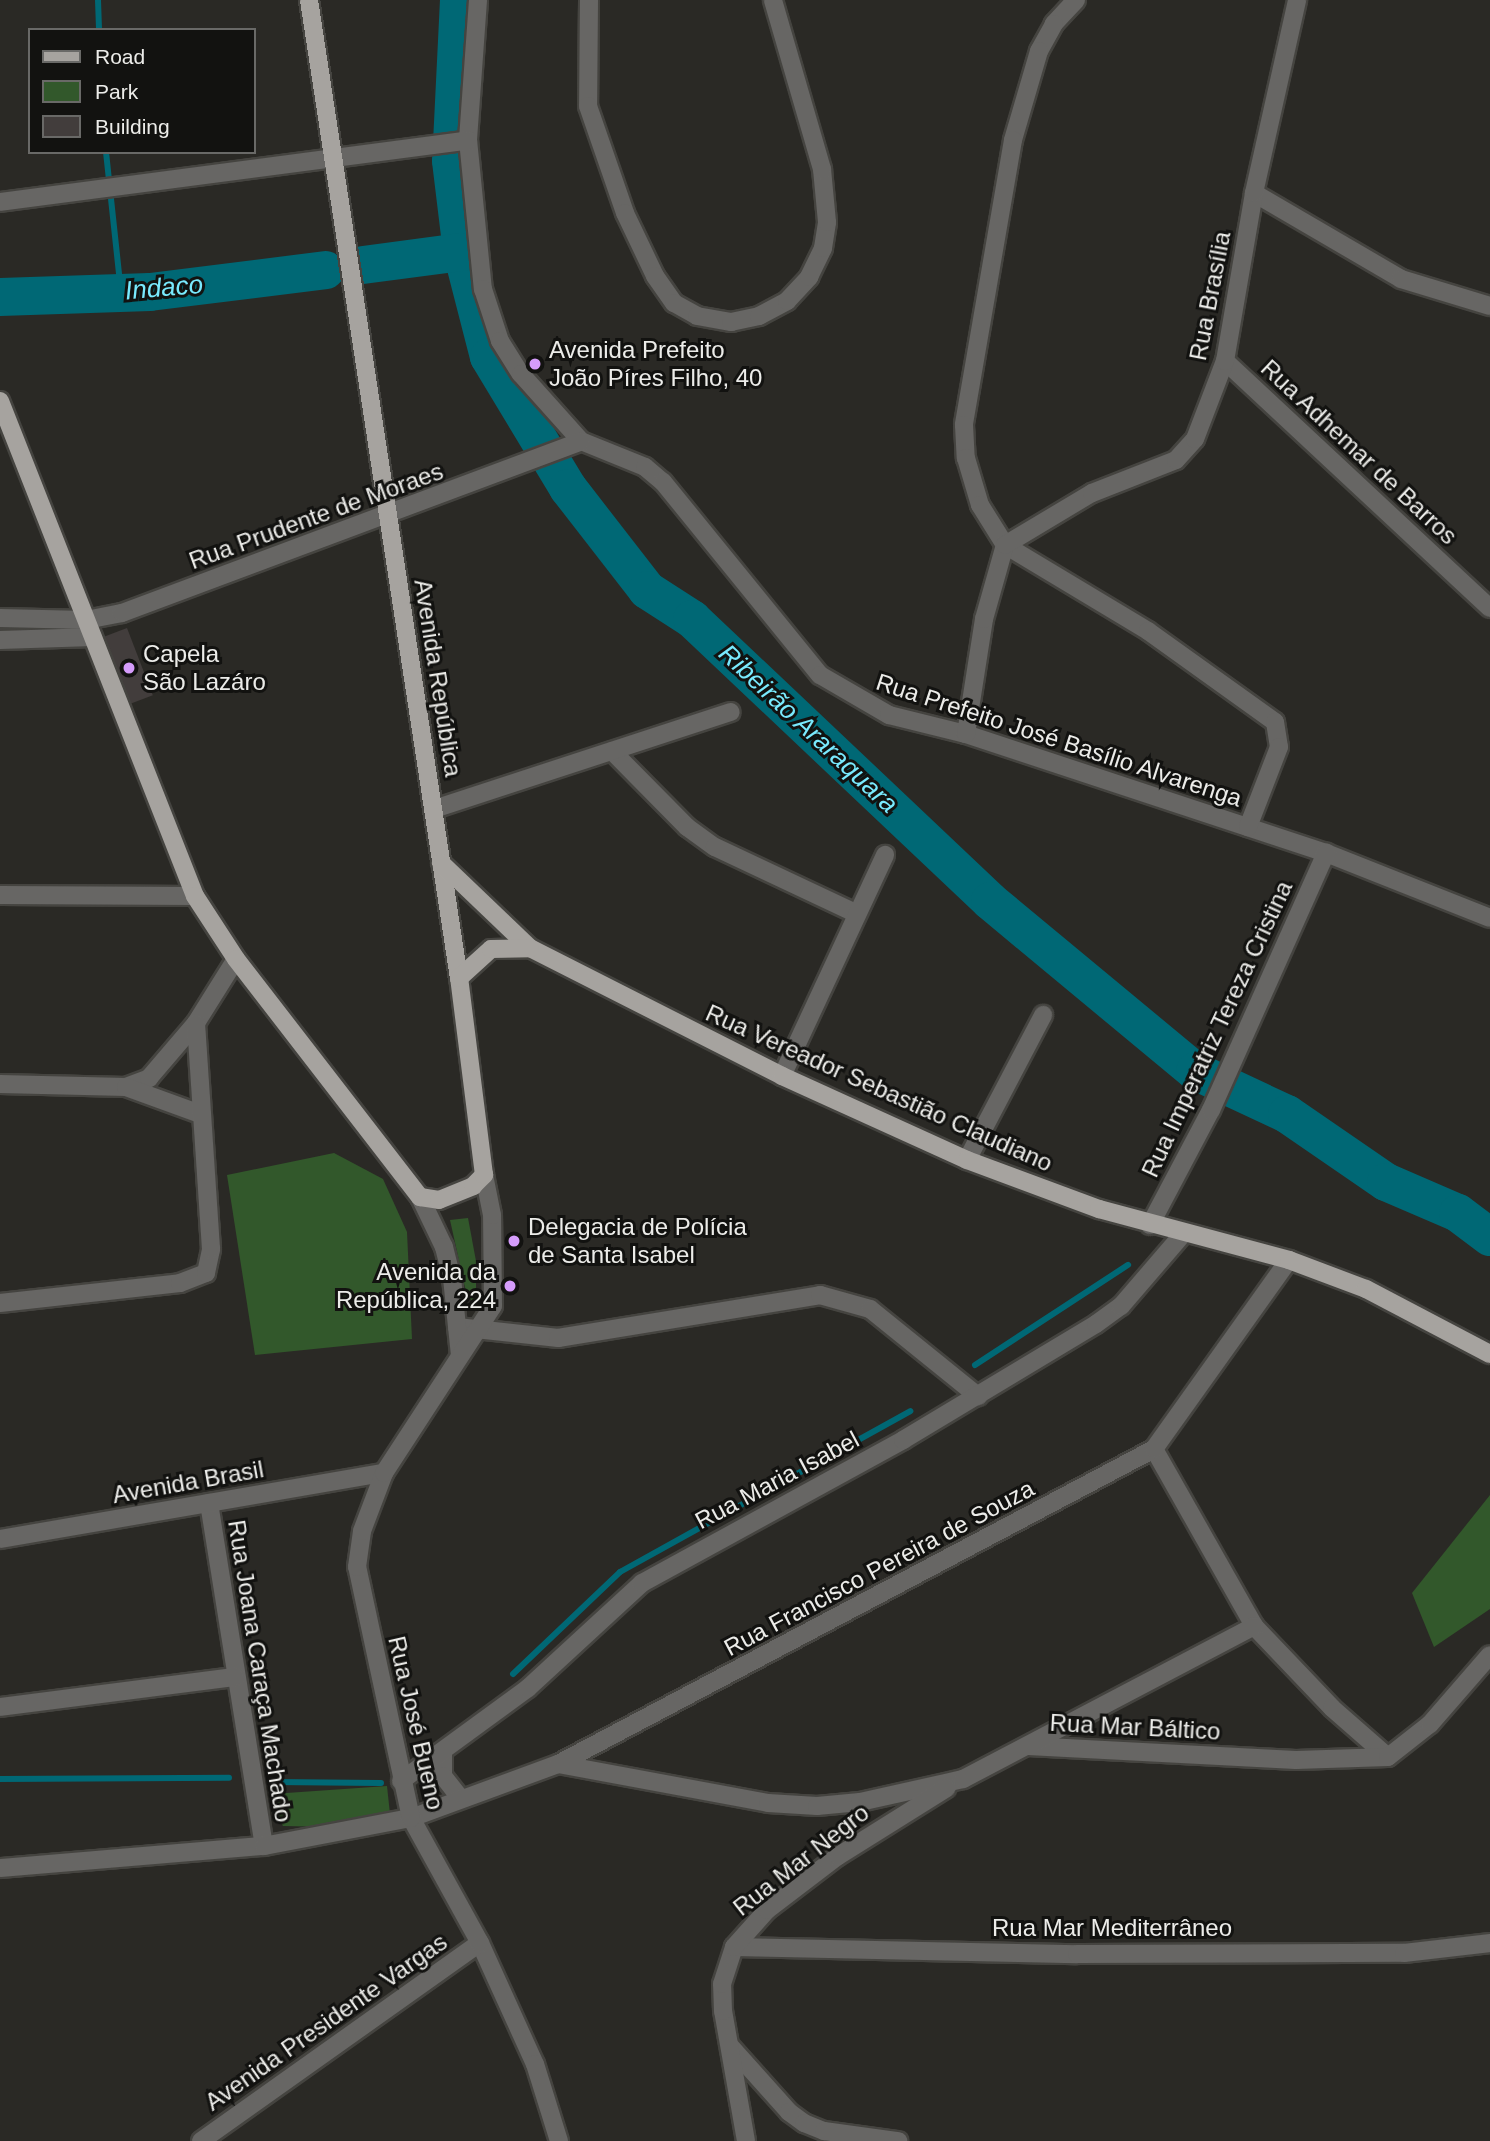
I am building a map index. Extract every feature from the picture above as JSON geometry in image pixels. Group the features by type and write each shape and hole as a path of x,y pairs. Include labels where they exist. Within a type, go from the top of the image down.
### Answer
{"main road":[{"name":"Avenida República","path":"309,0 434,809 484,1175"},
{"path":"0,401 195,896 236,959 420,1197 439,1200 457,1195 484,1175"},
{"path":"441,863 530,948"},
{"path":"459,978 491,949 530,948"},
{"name":"Rua Vereador Sebastião Claudiano","path":"530,948 782,1076 967,1160 1182,1235 1289,1259 1366,1289 1490,1354"}],"street":[{"path":"478,0 462,140 483,289 491,319 521,374 581,441"},
{"path":"589,0 588,106 625,214 655,276 674,303 697,316 731,322 760,316 787,301 809,277 823,248 827,222 822,169 773,0"},
{"path":"1076,0 1054,24 1039,51 1013,140 964,425 966,458 980,505 1004,545 1148,631 1275,722 1279,747 1248,827"},
{"name":"Rua Brasília","path":"1004,545 1092,493 1159,468 1187,451 1225,361 1254,193 1297,0"},
{"path":"0,202 332,160 462,140"},
{"path":"1254,193 1401,279 1490,306"},
{"name":"Rua Adhemar de Barros","path":"1225,361 1490,608"},
{"name":"Rua Prudente de Moraes","path":"0,618 86,620 122,613 538,460 581,441"},
{"name":"Rua Prefeito José Basílio Alvarenga","path":"581,441 646,467 663,482 801,653 837,689 889,715 966,734 1326,853 1490,918"},
{"path":"966,734 984,619 1004,545"},
{"path":"0,640 93,637"},
{"path":"434,809 731,712"},
{"path":"612,751 687,827 715,847 855,913"},
{"name":"Rua Imperatriz Tereza Cristina","path":"1150,1225 1211,1110 1326,853"},
{"path":"782,1076 855,913 885,855"},
{"path":"0,895 195,896"},
{"path":"126,1087 149,1078 196,1023 236,959"},
{"path":"967,1160 1043,1015"},
{"path":"0,1303 180,1283 206,1273 211,1249 196,1023"},
{"path":"0,1084 126,1087 200,1114"},
{"name":"Avenida República","path":"460,1355 482,1328 495,1296 492,1215 484,1175"},
{"path":"420,1197 444,1247 456,1297 460,1355"},
{"name":"Rua Maria Isabel","path":"401,1781 528,1688 642,1583 978,1396 1121,1306 1182,1235"},
{"name":"Rua Francisco Pereira de Souza","path":"0,1868 264,1846 411,1818 558,1764 1154,1449 1289,1259"},
{"path":"457,1327 558,1338 820,1295 870,1309 978,1396"},
{"name":"Rua José Bueno","path":"460,1355 384,1473 362,1531 357,1567 411,1818 480,1942 536,2064 559,2141"},
{"path":"1154,1449 1254,1626 1332,1708 1388,1757 1430,1724 1490,1655"},
{"name":"Avenida Brasil","path":"0,1539 384,1473"},
{"name":"Rua Joana Caraça Machado","path":"209,1503 264,1846"},
{"path":"1028,1746 1254,1626"},
{"path":"0,1707 235,1677"},
{"name":"Rua Mar Báltico","path":"558,1764 768,1803 817,1806 860,1802 963,1779 1028,1746 1296,1760 1388,1757"},
{"path":"443,1751 443,1776 461,1798"},
{"name":"Rua Mar Negro","path":"747,2141 728,2044 722,1984 734,1947 767,1910 838,1856 963,1779"},
{"name":"Avenida Presidente Vargas","path":"201,2141 480,1942"},
{"name":"Rua Mar Mediterrâneo","path":"734,1947 1077,1954 1391,1953 1490,1943"},
{"path":"728,2044 789,2112 804,2123 824,2131 898,2141"}],"green space":[{"path":"334,1153 383,1179 407,1232 412,1339 255,1355 227,1175"},
{"path":"468,1218 476,1261 476,1307 466,1292 450,1220"},
{"path":"1490,1495 1490,1609 1434,1647 1412,1593"},
{"path":"387,1786 390,1814 332,1827 283,1826 271,1808 272,1794"}],"building":[{"name":"Capela São Lazáro","path":"127,628 153,695 130,704 105,637"}],"waterway":[{"path":"98,0 99,28"},
{"name":"Ribeirão Araraquara","path":"459,0 451,161 462,252 489,357 568,488 647,590 692,619 990,901 1195,1071 1287,1114 1386,1182 1458,1213 1490,1237"},
{"path":"106,154 121,293"},
{"name":"Indaco","path":"363,265 462,252"},
{"name":"Indaco","path":"0,297 150,292 326,270"},
{"path":"975,1365 1128,1265"},
{"path":"513,1674 620,1572 910,1411"},
{"path":"0,1779 229,1778"},
{"path":"273,1782 381,1783"}],"place":[{"name":"Avenida Prefeito João Píres Filho, 40","path":"535,364"},
{"name":"Capela São Lazáro","path":"129,668"},
{"name":"Delegacia de Polícia de Santa Isabel","path":"514,1241"},
{"name":"Avenida da República, 224","path":"510,1286"}]}
